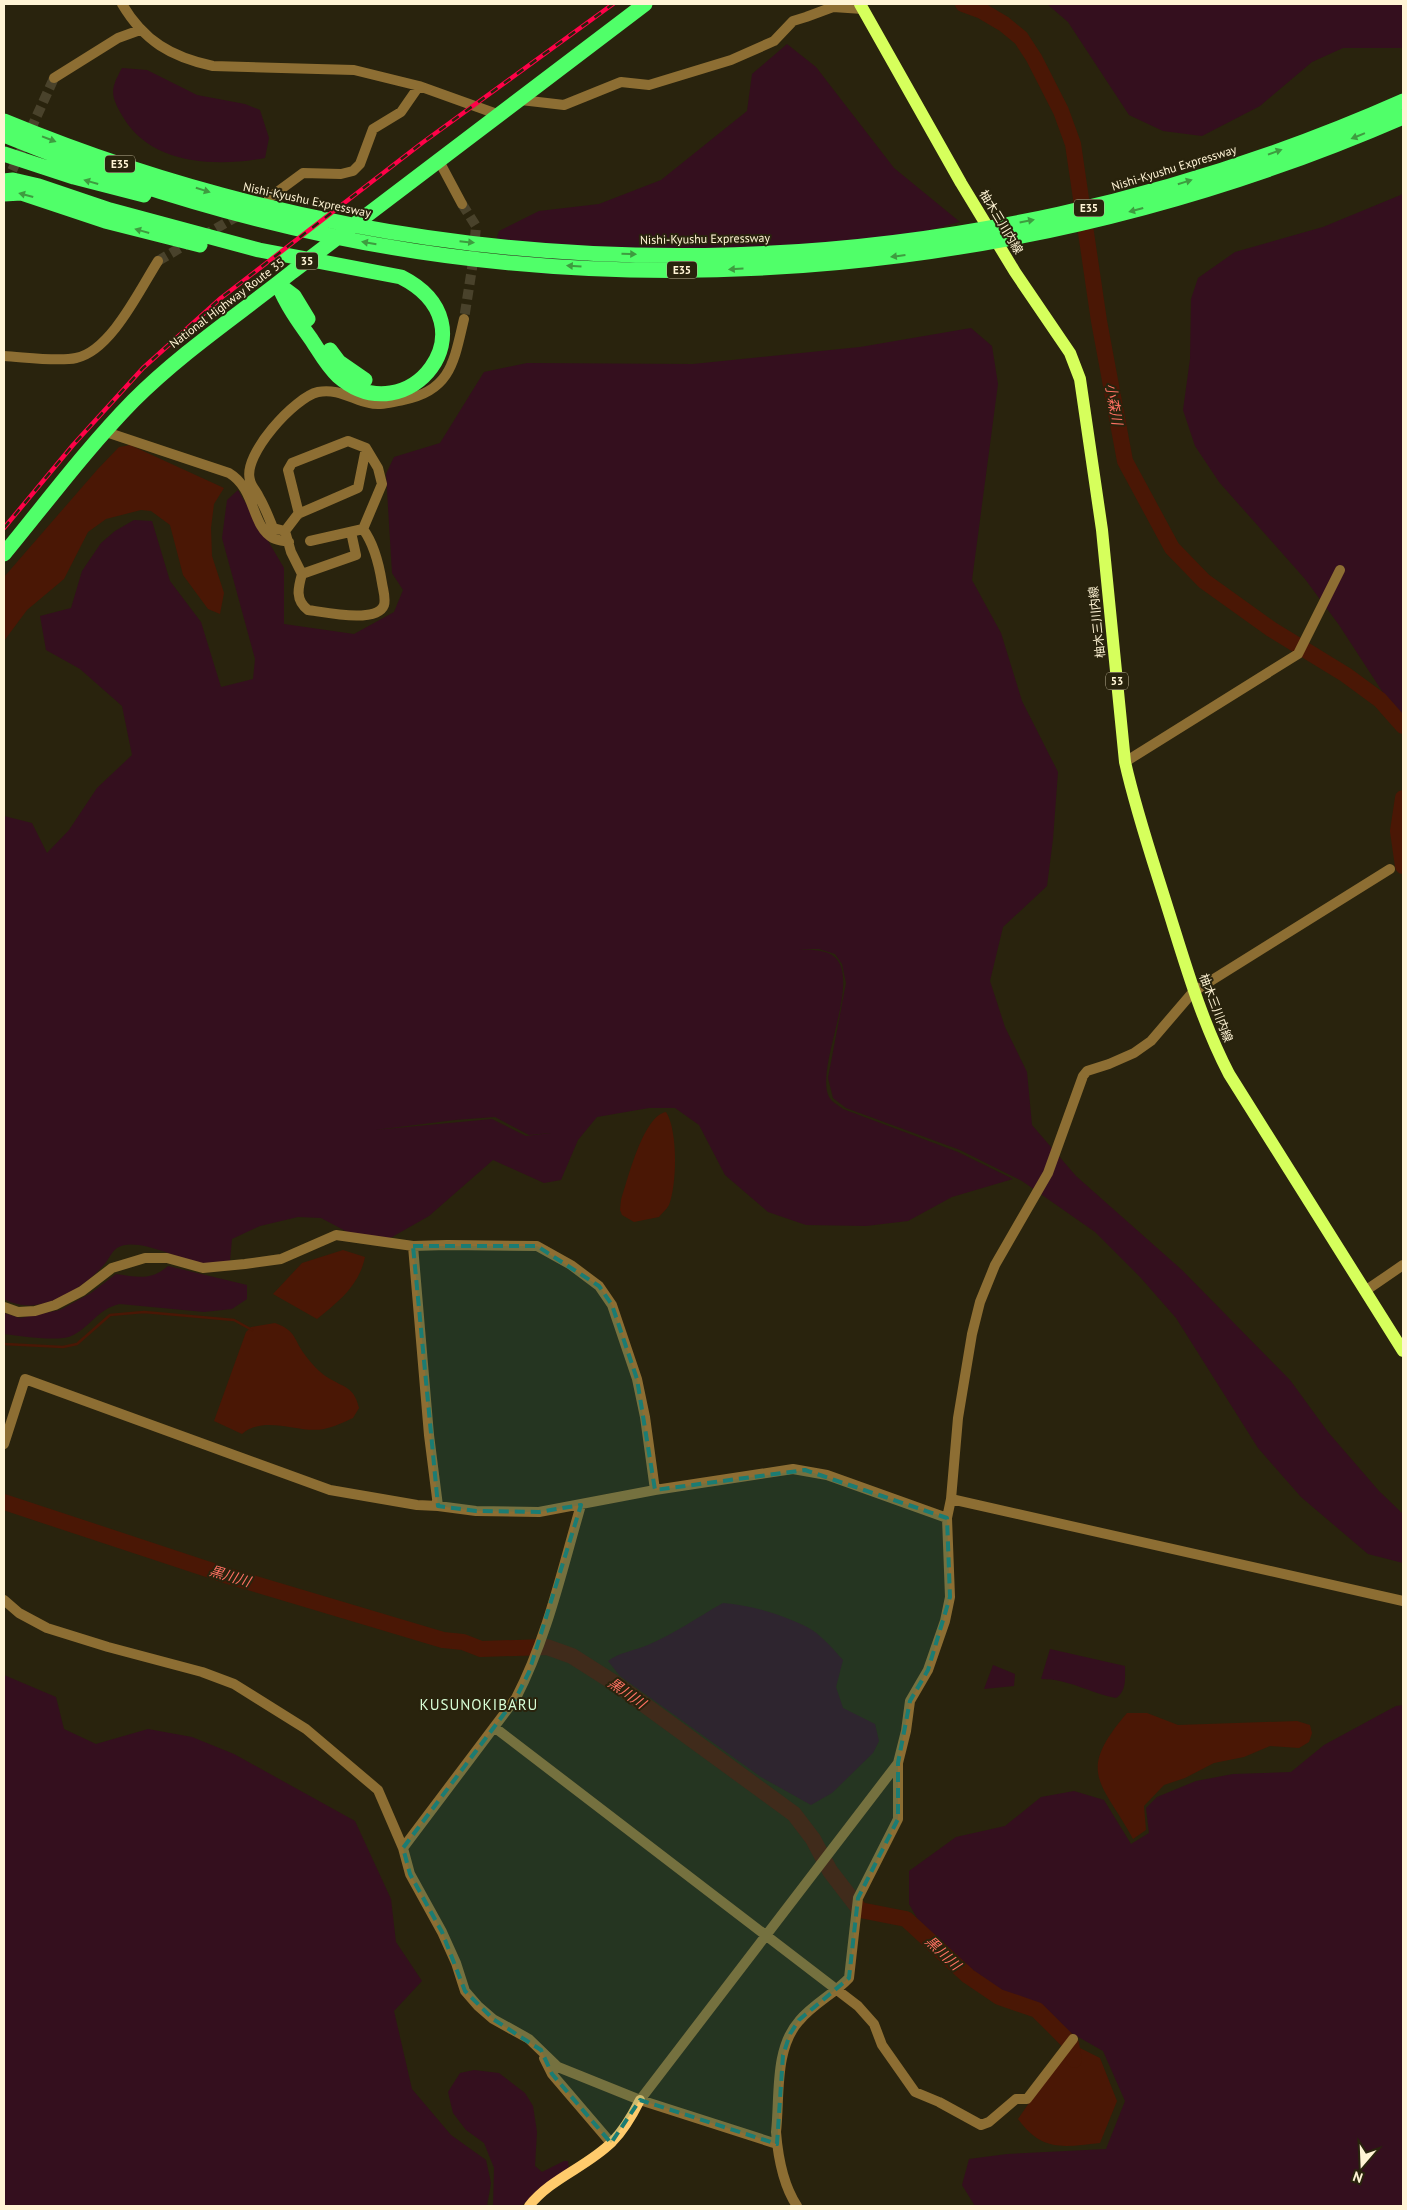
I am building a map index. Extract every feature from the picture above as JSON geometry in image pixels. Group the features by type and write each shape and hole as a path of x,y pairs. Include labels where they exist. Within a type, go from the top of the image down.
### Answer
{"highway":[{"name":"National Highway Route 35","path":"4,554 133,401 172,365 219,326 278,284 438,159 497,114 521,100 645,4"},
{"name":"Nishi-Kyushu Expressway","path":"946,243 1098,206 1229,168 1302,142 1403,101"},
{"name":"Nishi-Kyushu Expressway","path":"4,120 19,128 117,163 238,201 418,244 514,262 601,268 714,270 808,266 1101,219 1200,192 1306,157 1403,117"},
{"name":"Nishi-Kyushu Expressway","path":"4,135 112,176 224,210 350,239 418,244"},
{"path":"4,154 127,192 224,210"},
{"path":"4,181 13,180 39,186 110,210 259,253"},
{"path":"4,194 21,192 152,234 259,253 389,282 415,295 428,309 434,328 433,344 424,364 410,378 392,384 374,383 360,379 339,362 294,296 278,284"}],"main road":[{"name":"柚木三川内線","path":"861,6 966,191 1016,272 1070,353 1080,380 1102,530 1125,762 1134,800 1193,992 1213,1044 1229,1074 1403,1351"}],"street":[{"path":"122,4 140,30 171,54 213,66 354,70 419,86 497,114"},
{"path":"521,100 564,105 621,82 649,85 730,60 774,41 793,21 833,7 861,6"},
{"path":"54,78 118,38 140,30"},
{"path":"269,198 303,173 341,174 353,171 360,164 372,129 400,112 419,86"},
{"path":"438,159 462,204"},
{"path":"4,356 76,358 93,352 107,339 158,260"},
{"path":"285,531 273,528 250,480 250,464 257,447 292,406 316,392 334,391 371,404 390,403 424,395 439,386 448,374 464,319"},
{"path":"106,432 234,476 245,487 259,522 272,538 289,542"},
{"path":"299,514 288,470 292,463 348,441 366,448 378,468 382,484 363,529"},
{"path":"285,531 299,514 358,488 366,448"},
{"path":"285,531 302,574 298,590 302,606 308,610 367,617 378,613 383,606 385,597 380,569 370,538 363,529"},
{"path":"310,541 363,529"},
{"path":"302,574 356,556 351,532"},
{"path":"1125,762 1298,654 1340,570"},
{"path":"797,2206 787,2187 777,2144 776,2132 783,2055 790,2034 799,2020 849,1978 858,1898 898,1819 898,1763 906,1732 910,1701 928,1670 945,1621 950,1597 947,1518 951,1499 958,1418 972,1334 980,1302 995,1265 1048,1173 1083,1076 1087,1071 1134,1053 1151,1041 1193,992 1390,869"},
{"path":"4,1307 18,1312 35,1311 55,1305 82,1291 112,1268 145,1258 167,1258 204,1268 245,1264 281,1259 336,1235 413,1246 537,1246 571,1265 599,1286 612,1305 637,1379 645,1417 655,1490"},
{"path":"413,1246 429,1435 438,1506"},
{"path":"1365,1291 1403,1265"},
{"path":"4,1444 25,1379 330,1490 417,1505 476,1511 539,1512 655,1490 793,1469 805,1470 903,1501 947,1518"},
{"path":"951,1499 1403,1601"},
{"path":"403,1848 516,1698 530,1672 558,1586 581,1505"},
{"path":"4,1600 18,1613 47,1628 108,1647 202,1672 234,1684 306,1729 378,1790 403,1848 410,1874 442,1932 456,1963 465,1991 493,2018 529,2039 558,2067 640,2100 777,2144"},
{"path":"494,1727 858,2006 874,2024 882,2045 915,2092 940,2102 981,2125 989,2122 1016,2099 1027,2099 1073,2038"},
{"path":"529,2206 553,2184 611,2143 626,2125 640,2100 898,1763"},
{"path":"541,2050 552,2074 611,2143"}],"highlighted area":[{"path":"413,1246 537,1246 599,1286 612,1305 637,1379 655,1490 805,1470 947,1518 950,1597 928,1670 910,1701 898,1763 898,1819 858,1898 849,1978 799,2020 790,2034 783,2055 777,2144 640,2100 611,2143 552,2074 541,2050 493,2019 465,1991 442,1932 410,1874 403,1848 516,1698 529,1672 581,1505 539,1512 476,1511 438,1506"}],"shaded area":[{"path":"1047,4 1403,4 1403,48 1343,48 1312,62 1260,106 1202,136 1163,131 1129,115 1068,22"},
{"path":"787,44 816,67 894,168 960,222 830,256 633,277 542,274 505,261 494,248 499,231 539,211 599,204 661,180 747,111 752,74"},
{"path":"122,68 147,70 197,95 245,104 260,110 269,138 265,158 246,161 206,162 186,159 150,145 135,133 123,117 114,98 115,82"},
{"path":"1403,194 1403,735 1395,711 1339,625 1305,579 1219,482 1195,446 1183,410 1190,359 1191,299 1198,278 1235,252 1323,227"},
{"path":"971,328 992,346 998,384 972,580 1001,633 1022,701 1058,772 1047,886 1003,927 990,981 1005,1027 1027,1072 1032,1125 1076,1176 1182,1270 1290,1380 1328,1432 1379,1491 1403,1514 1403,1563 1368,1554 1301,1497 1258,1448 1176,1318 1140,1277 1095,1232 1022,1181 960,1150 846,1108 833,1098 828,1078 846,983 842,964 835,954 819,949 798,949 820,951 832,955 841,966 843,983 841,1003 827,1069 826,1087 831,1100 843,1109 958,1152 1013,1179 952,1197 908,1221 866,1226 806,1225 768,1212 725,1175 699,1125 675,1108 649,1108 597,1117 578,1140 561,1180 544,1183 493,1160 429,1216 385,1241 355,1236 321,1218 298,1217 260,1226 232,1239 230,1261 199,1263 145,1246 125,1245 117,1248 103,1266 82,1284 57,1299 44,1304 30,1305 17,1304 4,1299 4,816 32,823 47,853 69,830 97,788 132,755 122,706 80,669 46,650 40,616 71,608 82,571 101,543 115,531 134,520 152,521 170,581 201,622 221,687 253,679 255,659 222,538 227,500 238,490 284,568 284,624 354,634 394,612 403,590 392,573 386,474 394,457 440,443 484,372 527,363 693,364 860,347","holes":["495,1117 529,1135 551,1133 526,1136 492,1119 375,1130"]},
{"path":"130,445 224,488 214,504 211,528 212,556 224,593 220,614 208,609 183,575 170,525 151,511 141,510 106,519 88,532 64,579 27,610 4,641 4,577 97,470 119,447"},
{"path":"666,1112 673,1131 675,1157 672,1196 669,1205 659,1217 634,1222 622,1215 620,1210 621,1200 632,1164 650,1124 658,1116"},
{"path":"343,1250 365,1257 362,1267 353,1285 347,1292 317,1319 273,1294 302,1263"},
{"path":"168,1266 247,1285 247,1299 232,1309 204,1312 120,1304 105,1310 78,1333 65,1338 38,1338 4,1334 4,1313 20,1318 60,1310 91,1293 116,1274 144,1277 156,1274"},
{"path":"275,1323 291,1332 305,1355 321,1373 351,1391 359,1408 353,1418 324,1429 314,1430 261,1425 251,1428 242,1434 214,1421 246,1332 251,1327"},
{"path":"723,1603 754,1608 775,1614 796,1622 816,1633 843,1660 836,1687 843,1708 875,1724 879,1741 873,1753 832,1793 811,1805 761,1777 620,1676 608,1661 658,1641"},
{"path":"1050,1649 1125,1666 1125,1684 1122,1692 1116,1698 1061,1681 1041,1679"},
{"path":"993,1665 1015,1674 1014,1686 984,1689"},
{"path":"4,1675 56,1697 64,1729 96,1744 148,1729 192,1737 234,1754 355,1821 391,1899 396,1942 422,1981 394,2011 412,2089 451,2135 486,2160 491,2183 487,2206 4,2206"},
{"path":"1403,1705 1403,2206 975,2206 962,2185 969,2159 1007,2154 1106,2149 1125,2101 1103,2051 1066,2030 1043,2006 1005,1996 926,1934 909,1904 909,1871 956,1837 1005,1826 1041,1797 1074,1791 1104,1800 1131,1844 1149,1833 1146,1808 1157,1797 1196,1781 1233,1774 1291,1772 1324,1745 1396,1706"},
{"path":"1127,1713 1147,1713 1178,1725 1297,1721 1310,1725 1312,1733 1309,1742 1299,1748 1270,1746 1244,1757 1214,1763 1185,1778 1164,1785 1144,1806 1146,1830 1133,1839 1104,1790 1099,1777 1098,1764 1102,1750 1111,1734"},
{"path":"1070,2043 1100,2058 1117,2101 1100,2143 1075,2146 1054,2145 1036,2137 1018,2119"},
{"path":"474,2070 499,2073 525,2093 533,2106 537,2132 535,2166 542,2172 564,2161 568,2161 569,2169 521,2206 493,2206 494,2168 484,2143 466,2130 453,2113 448,2092 460,2073"}],"waterway":[{"name":"小森川","path":"963,4 982,11 1004,24 1021,38 1034,58 1061,111 1073,144 1099,321 1125,461 1172,548 1204,581 1271,629 1346,675 1380,700 1403,726"},
{"name":"小森川","path":"1403,798 1398,831 1403,866"},
{"path":"4,1344 63,1347 77,1344 110,1315 144,1312 234,1320 252,1330"},
{"name":"黒川川","path":"4,1502 225,1575 443,1640 463,1642 481,1649 547,1647 572,1656 616,1684 794,1814 813,1839 830,1871 860,1910 906,1919 968,1976 999,1997 1037,2010 1071,2044 1074,2060"}],"tunnel":[{"path":"6,184 54,78"},
{"path":"203,236 262,202"},
{"path":"462,204 476,226 473,262 464,319"},
{"path":"158,261 190,242"}],"railway":[{"path":"4,528 73,445 143,368 221,298 422,143 613,4"}],"district":[{"name":"KUSUNOKIBARU","path":"479,1705"}]}
